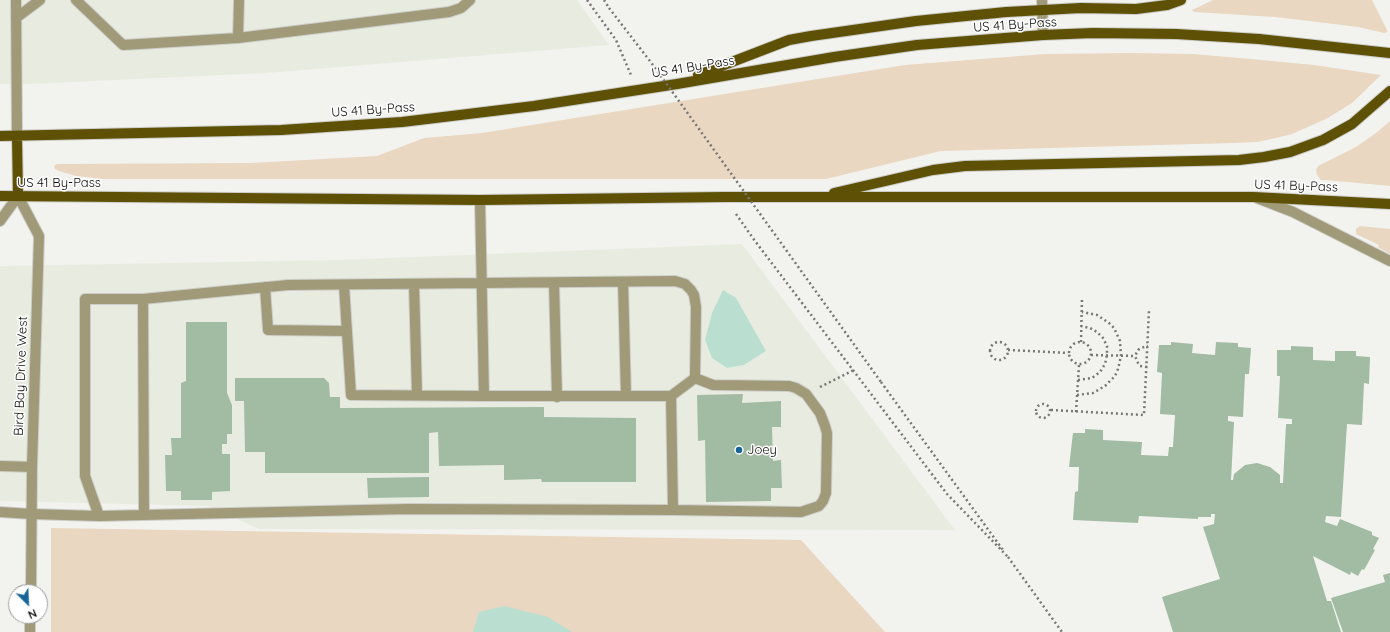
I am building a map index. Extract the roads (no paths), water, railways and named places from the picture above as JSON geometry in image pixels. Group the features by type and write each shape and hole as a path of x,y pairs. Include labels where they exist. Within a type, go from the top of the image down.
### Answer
{"main road":[{"path":"677,84 789,40 916,20 1006,12 1042,5 1081,8 1136,9 1167,5 1181,0"},
{"name":"US 41 By-Pass","path":"0,136 281,130 402,122 534,106 677,84 834,57 917,45 1043,36 1094,33 1176,34 1259,39 1390,53"},
{"path":"816,197 933,170 965,166 1239,160 1264,157 1290,152 1322,140 1352,124 1390,92"},
{"path":"17,136 18,196"},
{"name":"US 41 By-Pass","path":"0,196 480,200 724,197 1253,197 1390,204"}],"street":[{"path":"16,0 17,136"},
{"path":"16,18 40,0"},
{"path":"76,0 123,45 238,38 450,12 461,8 470,0"},
{"path":"238,38 239,0"},
{"path":"1042,5 1043,36"},
{"path":"0,221 18,196"},
{"name":"Bird Bay Drive West","path":"18,196 39,236 32,467 31,584"},
{"path":"1253,197 1293,212 1390,261"},
{"path":"480,200 484,396"},
{"path":"99,516 85,476 85,299 143,299 288,285 676,281 685,284 694,295 696,307 695,378"},
{"path":"624,282 626,396"},
{"path":"554,283 557,397"},
{"path":"414,284 417,395"},
{"path":"344,285 351,395 557,397 672,396 695,378"},
{"path":"265,287 268,330 347,331"},
{"path":"143,299 144,514"},
{"path":"0,512 99,516 408,509 801,512 819,506 826,493 827,433 820,413 806,394 789,386 713,385 695,378"},
{"path":"672,396 673,510"},
{"path":"0,466 32,467"}],"place":[{"name":"Joey","path":"739,450"}]}
